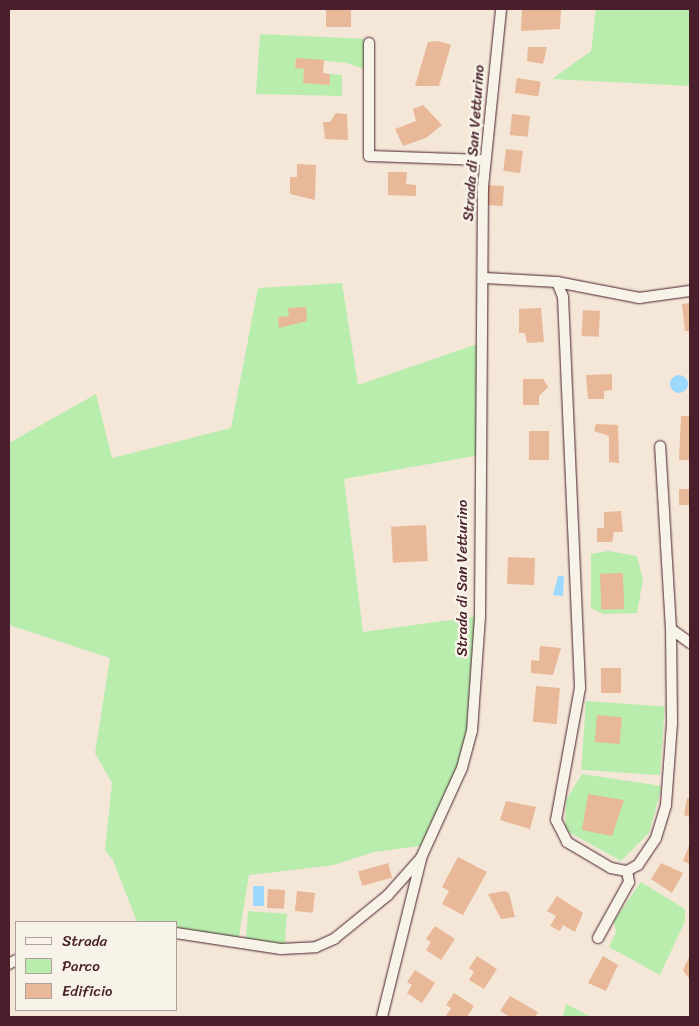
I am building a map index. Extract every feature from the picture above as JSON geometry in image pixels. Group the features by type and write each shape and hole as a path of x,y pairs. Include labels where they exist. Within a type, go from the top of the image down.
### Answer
{"street":[{"name":"Strada di San Vetturino","path":"178,933 281,950 316,947 334,939 388,895 421,858 462,768 472,731 480,616 485,160 501,9"},
{"path":"369,43 369,156 485,160"},
{"path":"485,278 557,282 639,298 690,291"},
{"path":"557,282 563,297 580,688 556,820 567,842 611,868 627,871 638,865 656,838 666,805 672,723 671,629 660,446"},
{"path":"671,629 690,643"},
{"path":"382,1017 421,858"},
{"path":"598,938 629,882 627,871"}],"green space":[{"path":"596,9 690,9 690,86 552,79 591,51"},
{"path":"260,34 367,39 367,70 347,63 296,58 295,68 304,69 303,83 329,85 330,74 342,75 342,96 256,94"},
{"path":"342,283 358,385 483,342 480,455 344,479 363,632 480,616 472,731 427,845 374,852 334,865 249,875 238,942 178,933 178,921 137,921 113,860 105,850 112,783 95,753 110,658 9,625 9,443 96,394 112,458 231,428 258,288"},
{"path":"608,551 637,556 643,580 637,613 603,614 591,608 591,554"},
{"path":"586,701 665,707 660,775 581,770"},
{"path":"582,774 662,786 649,833 621,861 565,830 566,800"},
{"path":"641,882 685,909 685,921 660,975 609,947 616,932 614,921"},
{"path":"248,911 287,914 285,945 246,942"},
{"path":"566,1004 591,1017 563,1017"}],"water":[{"path":"679,375 685,378 688,384 685,390 679,393 673,390 670,384 673,378"},
{"path":"558,576 564,576 563,596 553,595"},
{"path":"253,886 264,886 264,906 253,906"}],"building":[{"path":"326,9 351,9 351,27 326,27"},
{"path":"522,9 561,9 560,29 521,31"},
{"path":"438,41 451,45 439,86 415,86 428,42"},
{"path":"528,47 547,47 543,64 527,61"},
{"path":"296,58 324,60 323,73 330,74 330,85 303,83 304,69 295,68"},
{"path":"517,78 541,82 538,97 515,93"},
{"path":"423,105 442,125 426,138 403,146 395,129 416,121 413,109"},
{"path":"336,113 347,114 348,140 325,139 323,122 330,122"},
{"path":"512,114 530,116 528,137 510,135"},
{"path":"506,149 523,151 520,173 503,171"},
{"path":"297,164 316,165 315,200 290,194 290,177 297,177"},
{"path":"388,172 407,172 406,184 416,185 416,196 388,195"},
{"path":"488,185 504,186 503,206 487,205"},
{"path":"690,303 690,331 685,331 682,304"},
{"path":"306,307 307,321 279,328 278,317 289,316 288,308"},
{"path":"541,308 544,342 527,343 525,333 519,333 519,309"},
{"path":"583,310 600,311 599,337 582,336"},
{"path":"612,374 612,390 604,391 604,399 588,399 586,375"},
{"path":"523,379 543,379 548,387 539,396 539,405 523,405"},
{"path":"681,416 690,416 690,460 679,460"},
{"path":"596,424 618,425 619,463 609,462 609,436 594,431"},
{"path":"529,431 549,431 549,460 529,460"},
{"path":"679,489 690,489 690,505 679,505"},
{"path":"621,511 623,532 614,532 612,542 597,542 597,528 604,528 604,512"},
{"path":"426,525 428,561 393,563 391,527"},
{"path":"508,557 535,558 534,585 507,584"},
{"path":"623,573 624,609 601,610 600,574"},
{"path":"540,646 561,648 553,675 531,673 531,660 539,661"},
{"path":"601,668 621,668 621,693 601,693"},
{"path":"536,686 560,688 557,724 533,722"},
{"path":"597,715 622,717 620,744 595,742"},
{"path":"588,794 624,800 612,836 582,830"},
{"path":"687,798 690,798 690,817 684,815"},
{"path":"506,801 536,807 530,829 500,820"},
{"path":"690,843 690,864 683,861"},
{"path":"458,857 487,872 463,915 442,904 449,891 442,887"},
{"path":"388,863 392,877 362,886 358,872"},
{"path":"661,863 683,873 672,893 651,879"},
{"path":"268,889 285,890 284,909 267,908"},
{"path":"297,891 315,893 313,913 295,911"},
{"path":"504,891 509,893 515,917 501,919 488,894"},
{"path":"557,896 583,913 575,932 563,925 560,931 550,926 556,916 547,911"},
{"path":"435,926 455,939 441,960 426,950 431,942 426,939"},
{"path":"690,955 690,980 683,970"},
{"path":"477,956 497,969 484,989 469,980 474,972 469,968"},
{"path":"603,956 618,965 606,991 588,983"},
{"path":"415,970 435,983 422,1003 407,993 412,985 407,982"},
{"path":"454,993 474,1006 467,1017 446,1016 451,1008 446,1005"},
{"path":"510,996 538,1012 535,1017 510,1017 500,1011"}]}
